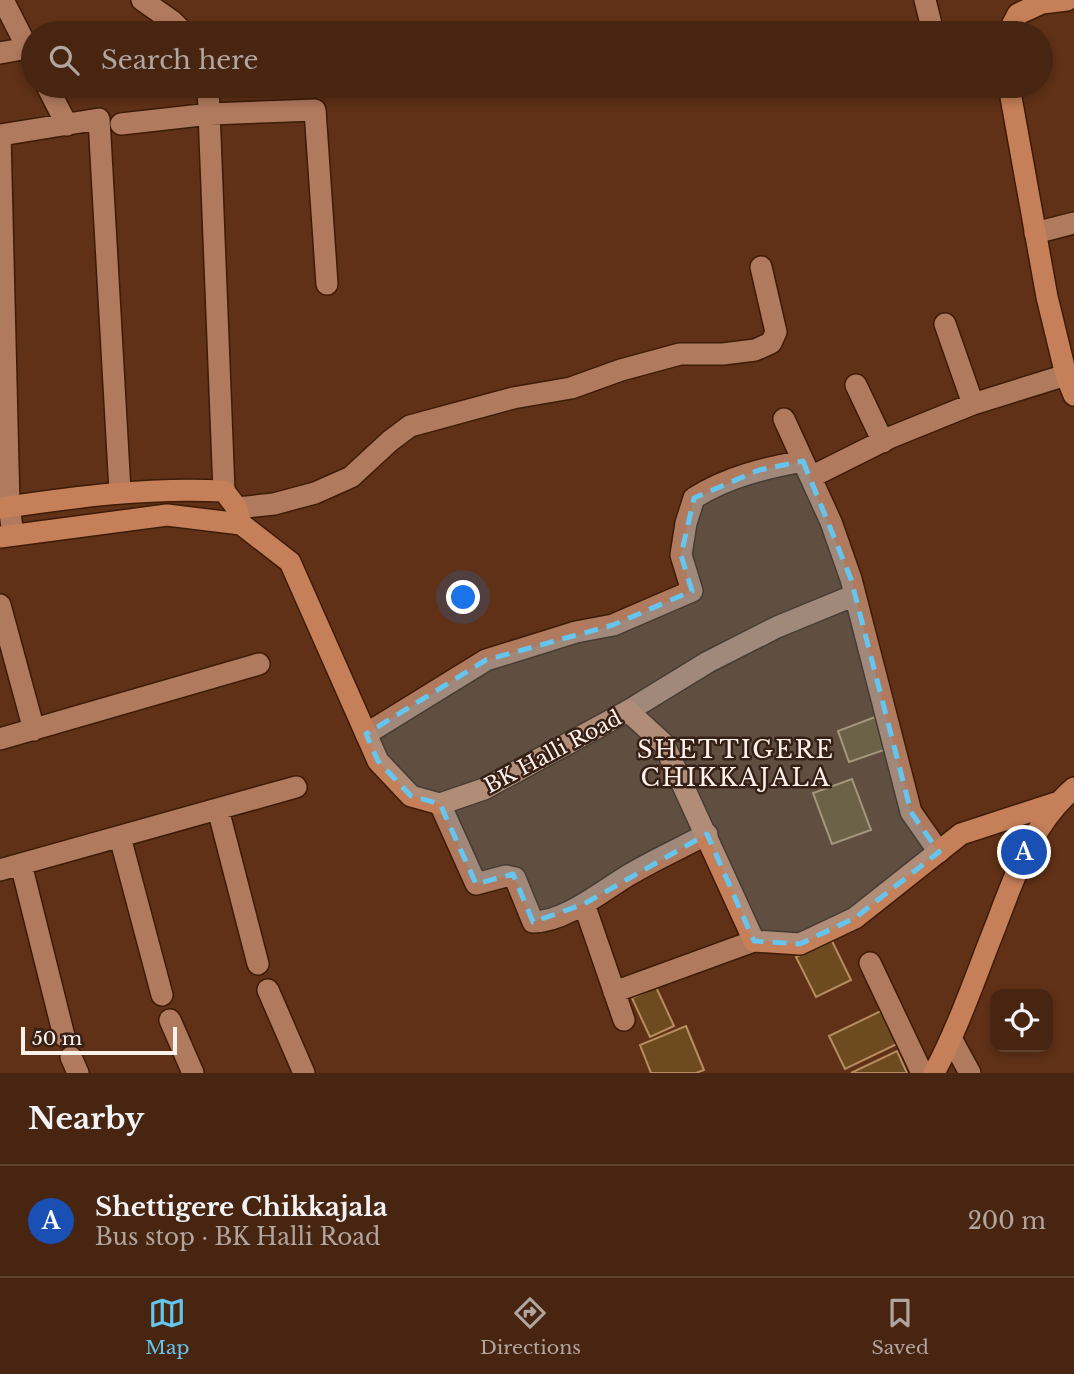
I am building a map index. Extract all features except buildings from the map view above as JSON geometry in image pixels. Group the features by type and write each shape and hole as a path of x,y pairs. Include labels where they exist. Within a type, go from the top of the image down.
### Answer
{"main road":[{"path":"1014,21 1018,14 1042,4 1067,0"},
{"path":"1011,98 1047,297 1070,385"},
{"path":"5,507 120,491 179,488 234,508 290,562 378,761 411,796 440,804"},
{"path":"6,536 167,514 234,508"},
{"name":"BK Halli Road","path":"440,804 484,789 628,711 664,744 754,941"},
{"path":"934,1073 952,1040 1024,852 1056,803 1074,788"},
{"path":"754,941 800,944 855,918 961,834 1056,803"}],"street":[{"path":"3,0 21,36"},
{"path":"142,0 172,21"},
{"path":"925,0 930,21"},
{"path":"0,53 21,54"},
{"path":"53,98 67,124"},
{"path":"209,98 234,508 274,504 315,493 351,477 410,426 513,398 571,388 621,370 680,354 723,354 755,350 771,344 776,331 761,267"},
{"path":"121,124 210,114 315,110 327,284"},
{"path":"6,536 1,135 99,119 120,491"},
{"path":"1035,233 1074,223"},
{"path":"946,324 973,404"},
{"path":"856,385 883,442"},
{"path":"366,734 486,660 576,632 613,625 692,591 681,555 686,523 694,498 707,490 759,470 807,469 883,442 973,404 1070,385"},
{"path":"784,419 831,522 855,595 911,812 939,852"},
{"path":"628,711 708,662 777,627 855,595"},
{"path":"0,605 34,730"},
{"path":"0,739 258,664"},
{"path":"0,870 296,787"},
{"path":"440,804 476,884 506,876 514,878 533,922 544,922 584,904 631,874 707,834"},
{"path":"219,809 258,964"},
{"path":"120,836 162,995"},
{"path":"21,864 64,1035"},
{"path":"584,904 624,1020"},
{"path":"614,992 754,941"},
{"path":"870,962 922,1073"},
{"path":"268,990 304,1073"},
{"path":"170,1020 193,1073"},
{"path":"952,1040 970,1073"}],"highlighted area":[{"path":"803,461 851,579 911,812 939,852 855,918 800,944 754,941 707,834 584,904 533,922 513,874 476,884 440,804 411,796 378,761 366,734 486,660 613,625 692,591 681,555 694,498 759,470"}],"place":[{"name":"Shettigere Chikkajala","path":"1024,852"}],"district":[{"name":"SHETTIGERE CHIKKAJALA","path":"736,764"}]}
